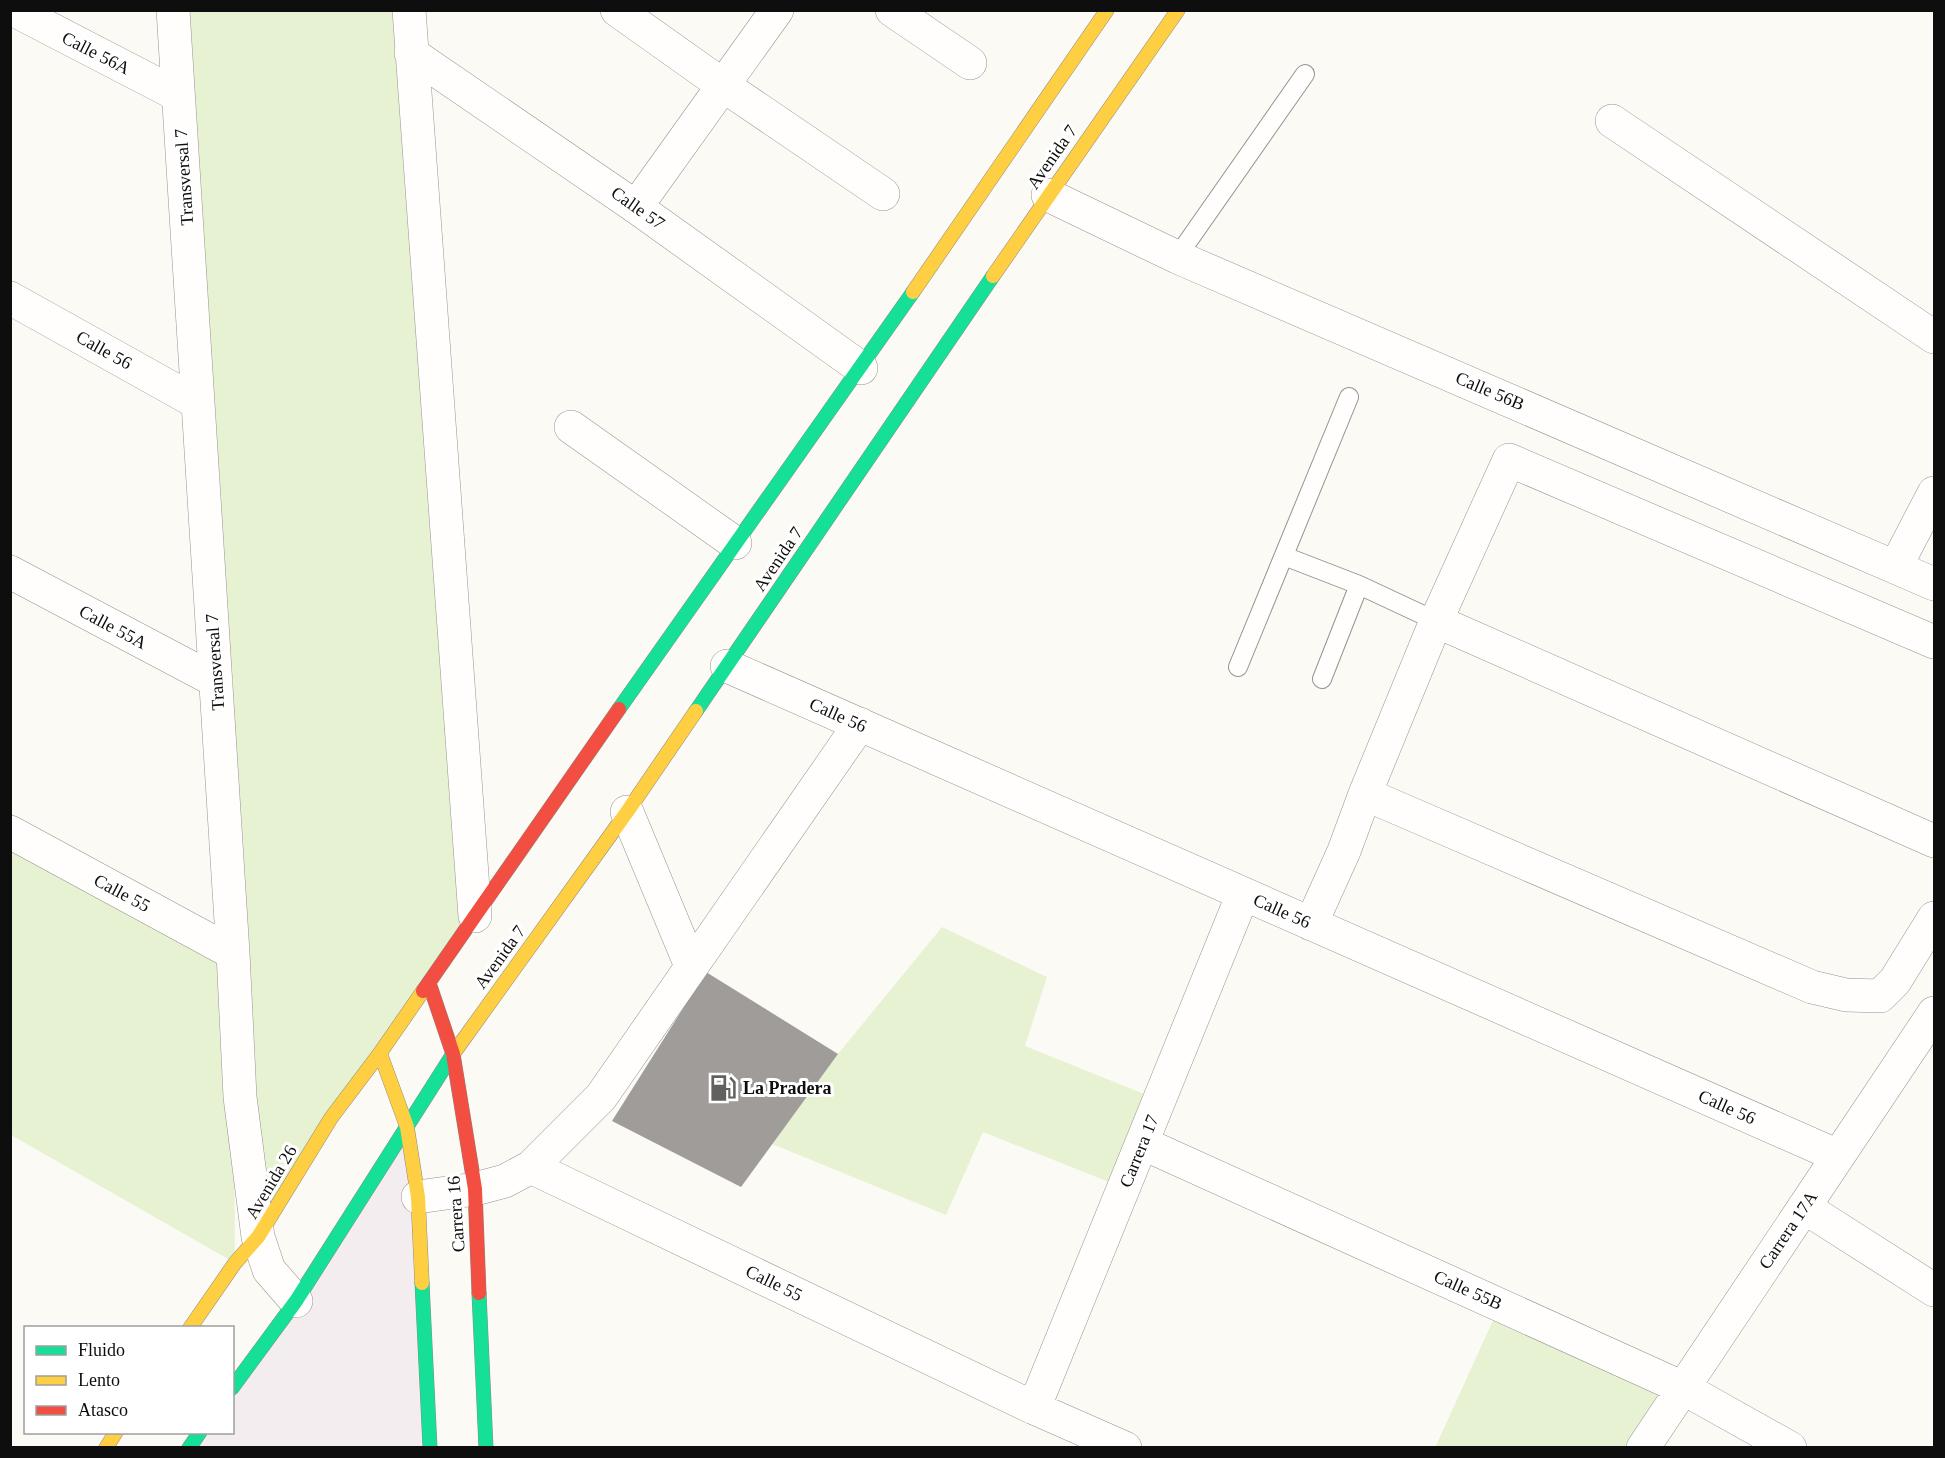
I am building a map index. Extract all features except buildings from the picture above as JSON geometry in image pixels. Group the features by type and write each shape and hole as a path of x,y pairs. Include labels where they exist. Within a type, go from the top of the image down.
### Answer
{"main road":[{"name":"Avenida 7","path":"380,1053 735,543 861,368 1107,10"},
{"name":"Avenida 7","path":"407,1127 453,1054 627,812 1047,195 1178,10"},
{"name":"Carrera 16","path":"429,982 453,1054 475,1189 486,1448"},
{"name":"Carrera 16","path":"380,1053 407,1127 418,1197 430,1448"},
{"name":"Avenida 26","path":"191,1326 235,1263 258,1237 331,1118 380,1053"},
{"path":"234,1385 296,1301 407,1127"},
{"path":"106,1448 115,1434"},
{"path":"189,1448 199,1434"}],"street":[{"name":"Calle 56A","path":"14,10 178,95"},
{"name":"Transversal 7","path":"174,10 240,1097 258,1237 269,1270 296,1301"},
{"path":"409,10 476,916"},
{"path":"617,10 883,194"},
{"path":"636,207 777,10"},
{"path":"892,10 970,63"},
{"name":"Calle 57","path":"411,54 636,207 861,368"},
{"path":"1612,121 1935,337"},
{"name":"Calle 56B","path":"1047,195 1177,257 1935,584"},
{"name":"Calle 56","path":"10,298 198,403"},
{"path":"571,427 735,543"},
{"path":"1311,924 1344,851 1436,621 1509,460 1935,642"},
{"path":"1896,566 1935,494"},
{"name":"Calle 55A","path":"10,572 216,681"},
{"path":"1436,621 1935,841"},
{"name":"Calle 56","path":"727,666 1838,1156"},
{"path":"418,1197 475,1189 505,1181 531,1167 601,1097 860,724"},
{"path":"1365,794 1812,987 1846,995 1880,996 1895,981 1935,918"},
{"path":"627,812 691,966"},
{"name":"Calle 55","path":"10,832 233,953"},
{"name":"Carrera 17","path":"1034,1408 1243,894"},
{"name":"Carrera 17A","path":"1643,1448 1838,1156 1932,1022"},
{"name":"Calle 55B","path":"1142,1143 1683,1388 1790,1448"},
{"name":"Calle 55","path":"531,1167 1034,1408 1125,1448"},
{"path":"1804,1207 1935,1290"}],"lane":[{"path":"1177,257 1305,74"},
{"path":"1238,667 1349,397"},
{"path":"1284,556 1359,585 1436,621"},
{"path":"1322,679 1359,585"}],"shaded area":[{"path":"407,1127 422,1447 191,1448 201,1434 234,1434 234,1388"}],"green space":[{"path":"174,11 410,11 475,916 258,1237"},
{"path":"11,832 233,953 235,1263 11,1135"},
{"path":"942,927 1047,977 1025,1046 1159,1100 1124,1188 983,1132 946,1215 772,1144 838,1054"},
{"path":"1500,1305 1683,1388 1643,1447 1435,1448"}],"traffic: fast":[{"path":"696,711 993,276"},
{"path":"619,709 913,292"},
{"path":"234,1385 296,1301 453,1054"},
{"path":"422,1283 430,1448"},
{"path":"479,1293 486,1448"},
{"path":"189,1448 199,1434"}],"traffic: slow":[{"path":"913,292 1107,10"},
{"path":"993,276 1178,10"},
{"path":"453,1054 627,812 696,711"},
{"path":"191,1326 235,1263 258,1237 331,1118 423,991"},
{"path":"380,1053 407,1127 418,1197 422,1283"},
{"path":"106,1448 115,1434"}],"traffic: jam":[{"path":"475,916 619,709"},
{"path":"423,991 475,916"},
{"path":"429,983 453,1054 475,1189 479,1293"}],"place":[{"name":"La Pradera","path":"723,1088"}]}
